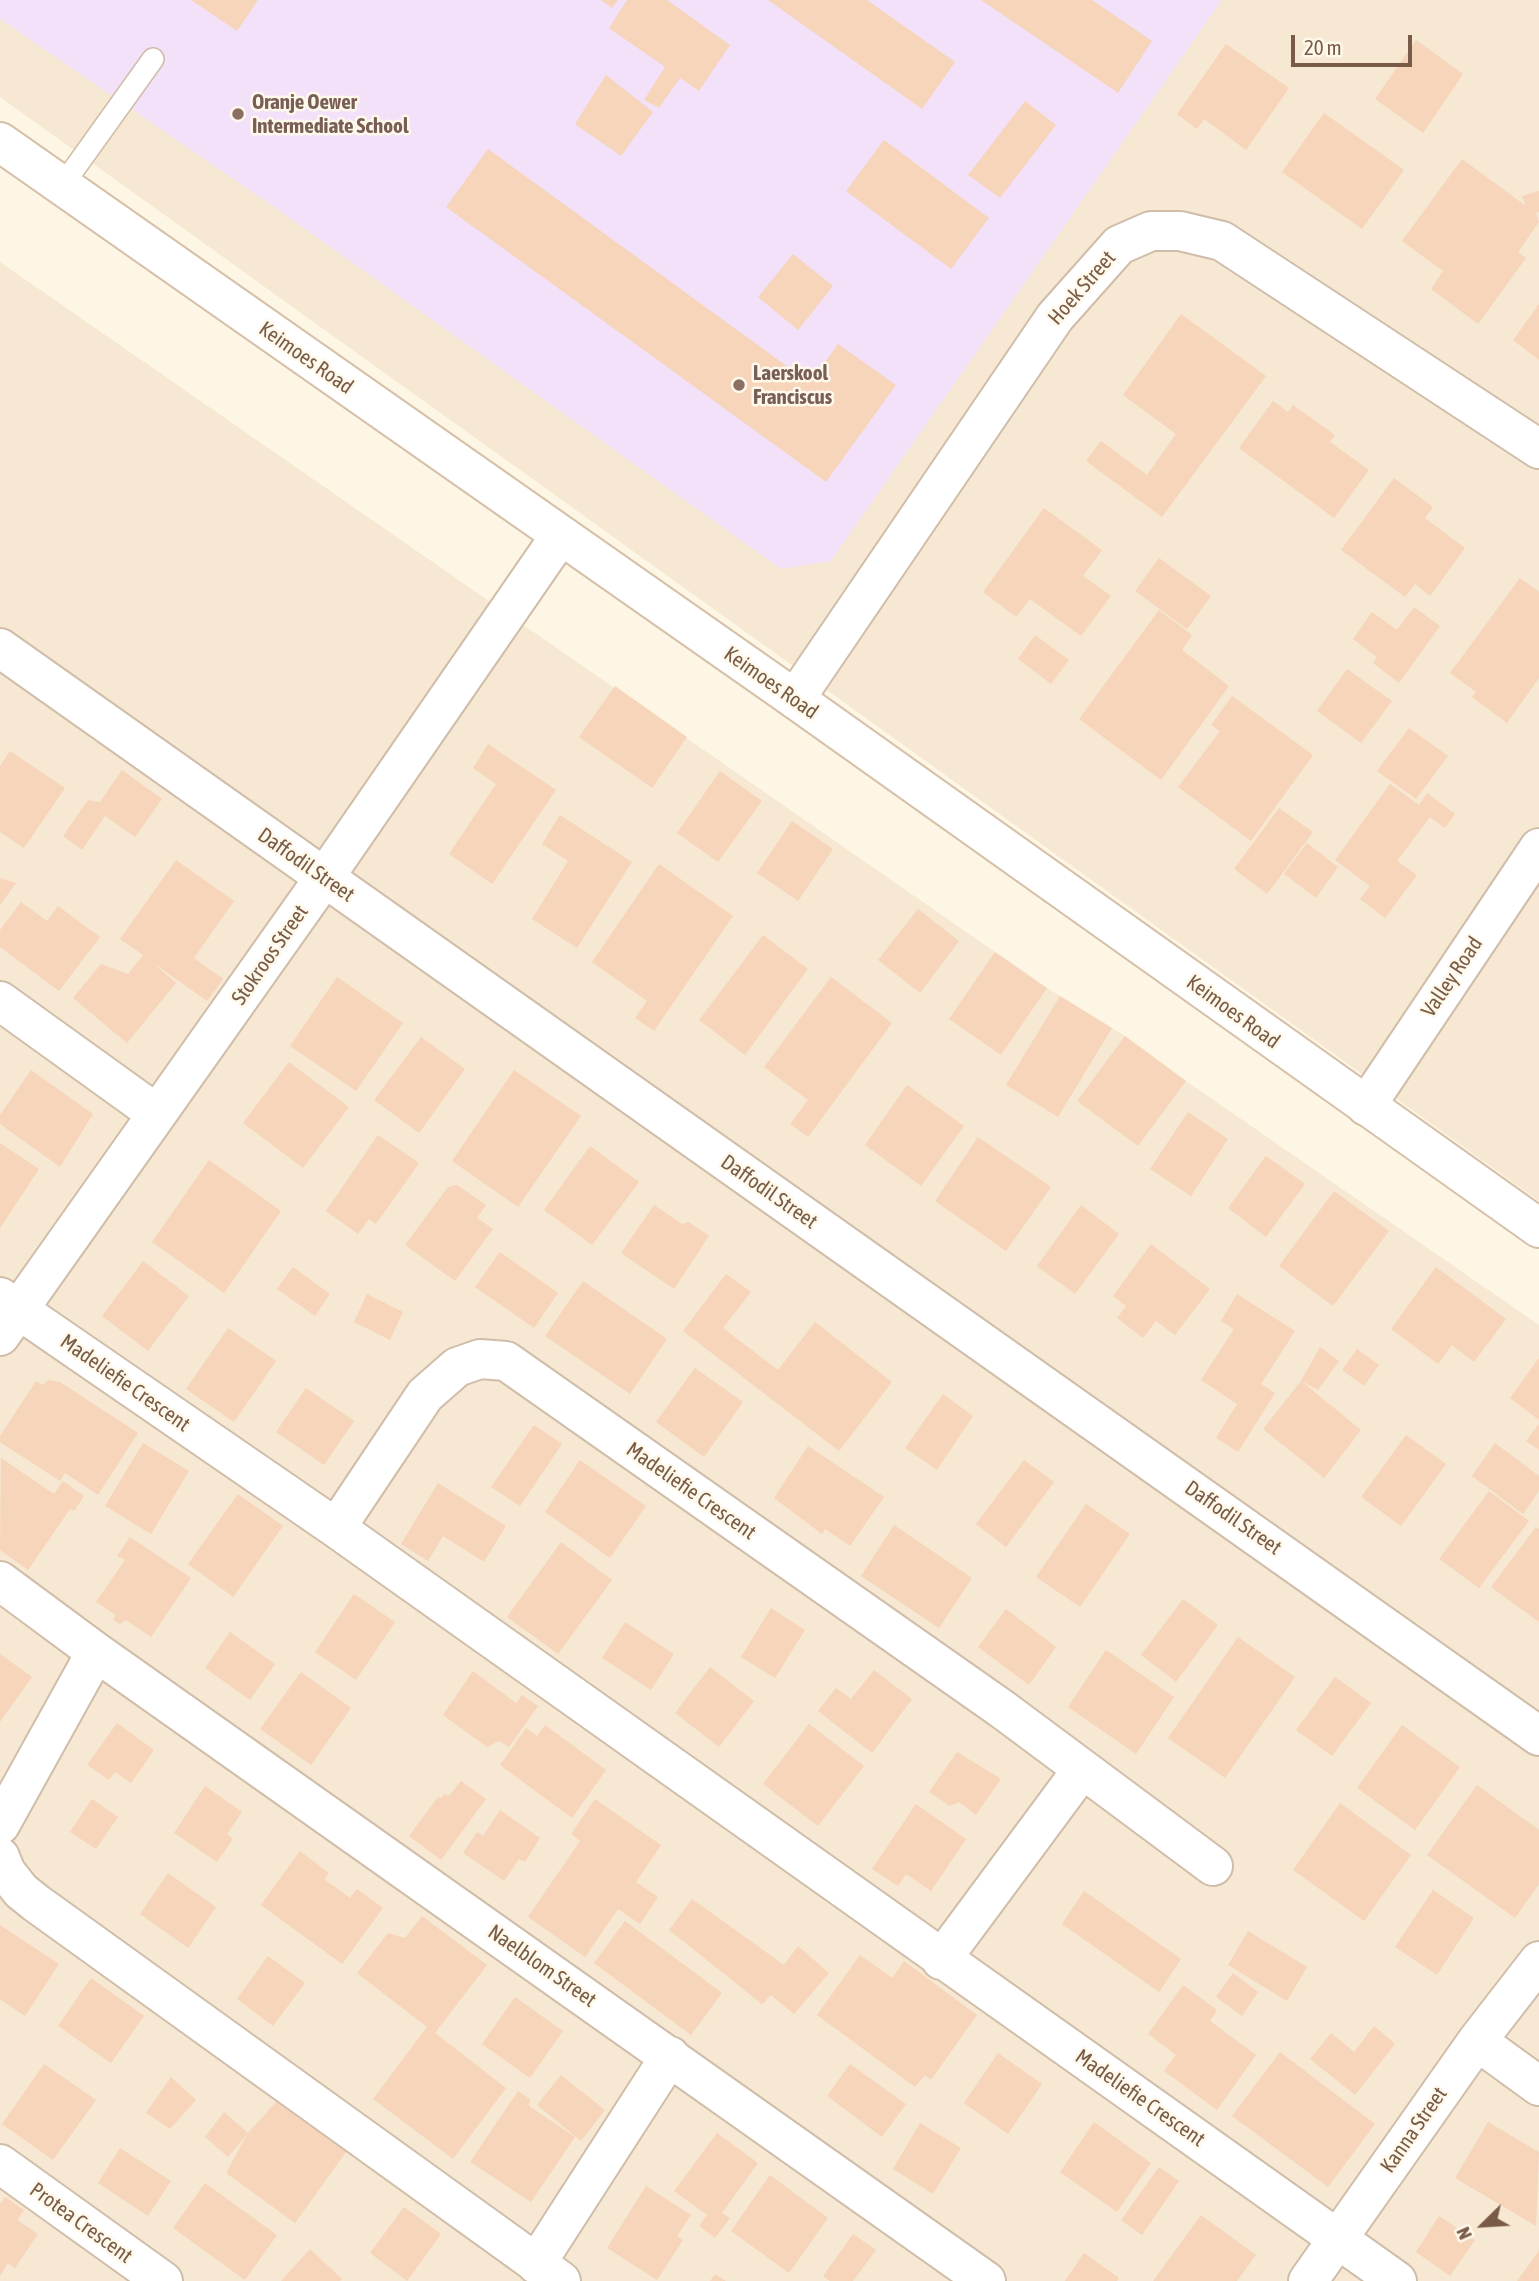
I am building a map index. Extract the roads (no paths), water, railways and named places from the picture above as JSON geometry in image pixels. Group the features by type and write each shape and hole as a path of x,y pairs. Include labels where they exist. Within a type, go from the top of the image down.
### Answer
{"street":[{"name":"Keimoes Road","path":"0,142 795,699 1539,1228"},
{"name":"Hoek Street","path":"795,699 1055,317 1119,245 1151,231 1180,230 1222,241 1539,449"},
{"name":"Stokroos Street","path":"6,1314 157,1114 560,536"},
{"name":"Daffodil Street","path":"0,648 1539,1735"},
{"name":"Valley Road","path":"1366,1106 1539,848"},
{"path":"0,1001 157,1114"},
{"name":"Madeliefie Crescent","path":"6,1314 336,1528 941,1960 1397,2281"},
{"name":"Madeliefie Crescent","path":"336,1528 425,1395 457,1367 480,1359 506,1361 1002,1710 1213,1866"},
{"name":"Naelblom Street","path":"0,1581 96,1653 986,2281"},
{"path":"0,1825 96,1653"},
{"path":"941,1960 1081,1771"},
{"path":"0,1857 6,1872 21,1891 36,1903 548,2272 670,2056"},
{"name":"Kanna Street","path":"1308,2281 1477,2041 1539,1961"},
{"path":"1477,2041 1539,2086"},
{"name":"Protea Crescent","path":"0,2164 163,2281"}],"lane":[{"path":"62,186 153,59"}],"place":[{"name":"Oranje Oewer Intermediate School","path":"238,114"},
{"name":"Laerskool Franciscus","path":"739,385"}]}
